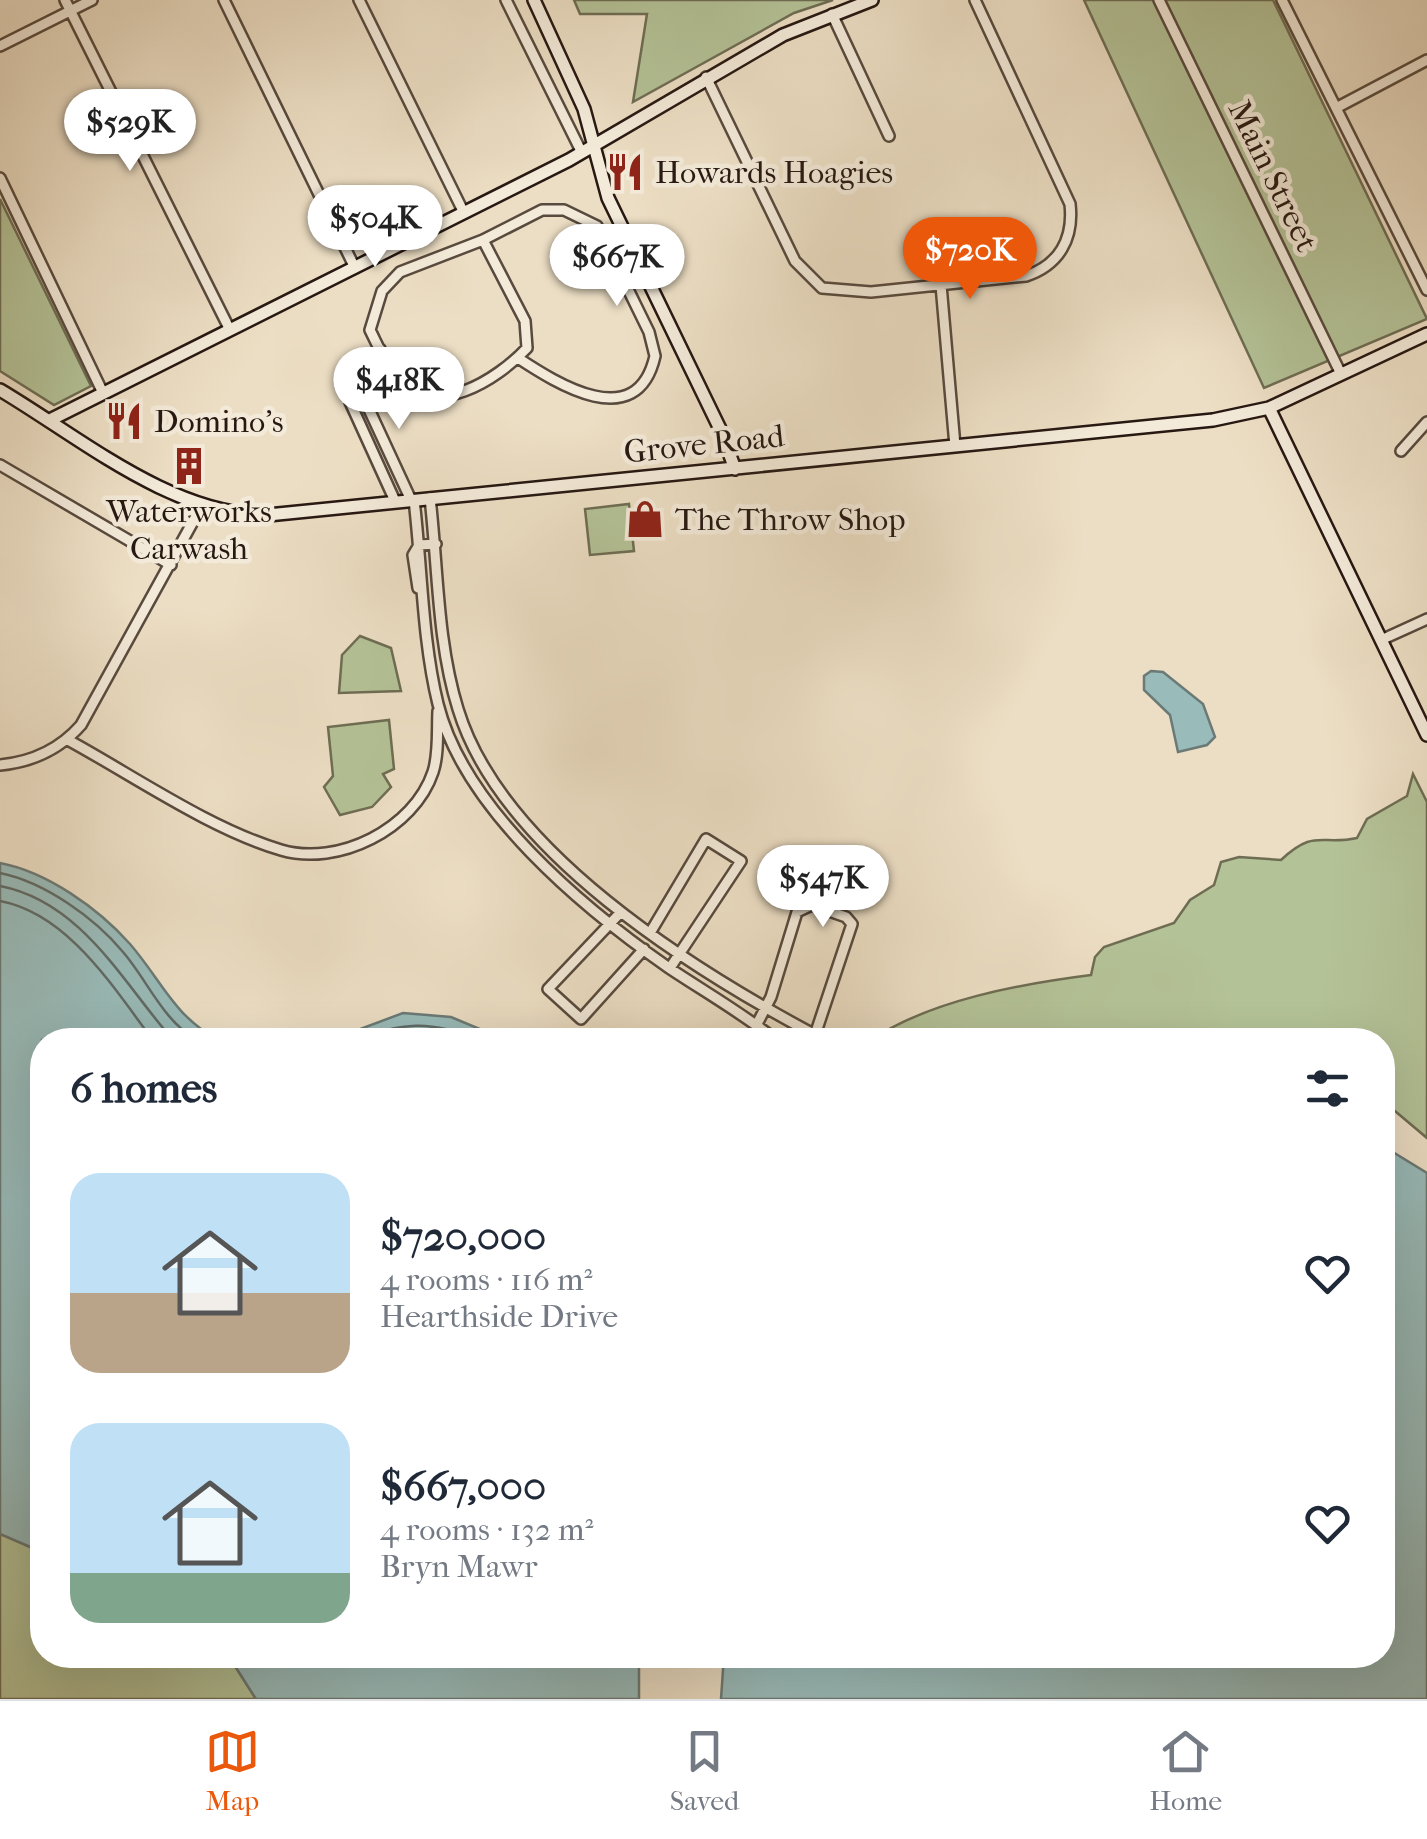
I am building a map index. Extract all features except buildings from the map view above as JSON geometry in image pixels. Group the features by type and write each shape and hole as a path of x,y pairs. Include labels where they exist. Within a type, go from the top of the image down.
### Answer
{"street":[{"path":"65,0 230,330"},
{"path":"0,46 92,0"},
{"path":"224,0 355,268"},
{"path":"359,0 464,213"},
{"path":"506,0 588,150 721,431 735,470"},
{"path":"534,0 574,84 588,150"},
{"path":"50,420 588,150 706,77 832,14 872,0"},
{"path":"706,77 794,261 822,288 841,292 941,285 1042,271 1054,261 1071,230 1070,204 974,0"},
{"name":"Main Street","path":"1159,0 1341,374"},
{"path":"1282,0 1427,290"},
{"path":"832,14 889,136"},
{"path":"1336,108 1427,60"},
{"path":"0,178 102,393"},
{"path":"482,240 525,322 528,346 518,358 474,388 436,395 409,388 386,360 370,330 373,309 400,272 548,209 579,215 596,226 649,332 655,356 639,385 610,398 591,398 518,358"},
{"path":"941,285 955,446"},
{"name":"Grove Road","path":"0,390 201,507 268,515 1171,426 1269,408 1427,334"},
{"path":"380,349 357,366 350,402 395,501"},
{"path":"68,740 231,828 284,851 320,853 354,846 384,832 413,809 433,772 438,704 412,500 362,392 367,376 386,360"},
{"path":"1269,408 1427,735"},
{"path":"1400,451 1427,422"},
{"path":"0,466 171,565"},
{"path":"430,498 448,669 472,745 525,820 621,912 681,956 799,1028"},
{"path":"0,765 17,764 68,740 102,692 201,507"},
{"path":"419,545 436,544"},
{"path":"419,545 412,555 422,612 428,622"},
{"path":"425,603 441,602"},
{"path":"1381,640 1427,618"},
{"path":"434,672 448,669"},
{"path":"438,704 459,756 483,796 513,830 608,923 761,1028"},
{"path":"459,756 472,745"},
{"path":"513,830 525,820"},
{"path":"650,933 706,840 741,861 670,968"},
{"path":"756,1024 802,906 846,916 852,930 819,1028"},
{"path":"621,912 548,989 581,1019 644,949"}],"green space":[{"path":"574,0 833,0 794,13 633,102 647,14 580,14"},
{"path":"1084,0 1273,0 1427,319 1264,388"},
{"path":"0,199 91,386 54,405 0,371"},
{"path":"629,504 634,551 590,555 585,509"},
{"path":"360,636 391,648 401,691 339,693 342,655"},
{"path":"389,720 394,769 383,774 391,787 372,807 340,815 324,787 333,776 328,727"},
{"path":"1413,774 1427,802 1427,1138 1395,1111 1395,1028 892,1028 977,996 1091,975 1095,957 1104,947 1174,923 1190,900 1214,885 1221,862 1239,857 1281,860 1310,841 1357,838 1367,819 1407,796"},
{"path":"0,1534 30,1547 30,1668 236,1668 256,1699 0,1699"}],"water":[{"path":"1151,671 1163,672 1203,704 1215,737 1207,745 1178,752 1170,715 1144,690 1144,676"},
{"path":"0,863 36,874 103,917 200,1028 30,1028 30,1547 0,1534"},
{"path":"403,1013 451,1017 477,1028 363,1028"},
{"path":"1395,1153 1427,1173 1427,1699 721,1699 723,1668 1395,1668"},
{"path":"236,1668 639,1668 639,1699 256,1699"}],"place":[{"name":"Howards Hoagies","path":"625,172"},
{"name":"Domino's","path":"124,421"},
{"name":"Waterworks Carwash","path":"189,466"},
{"name":"The Throw Shop","path":"645,519"}]}
